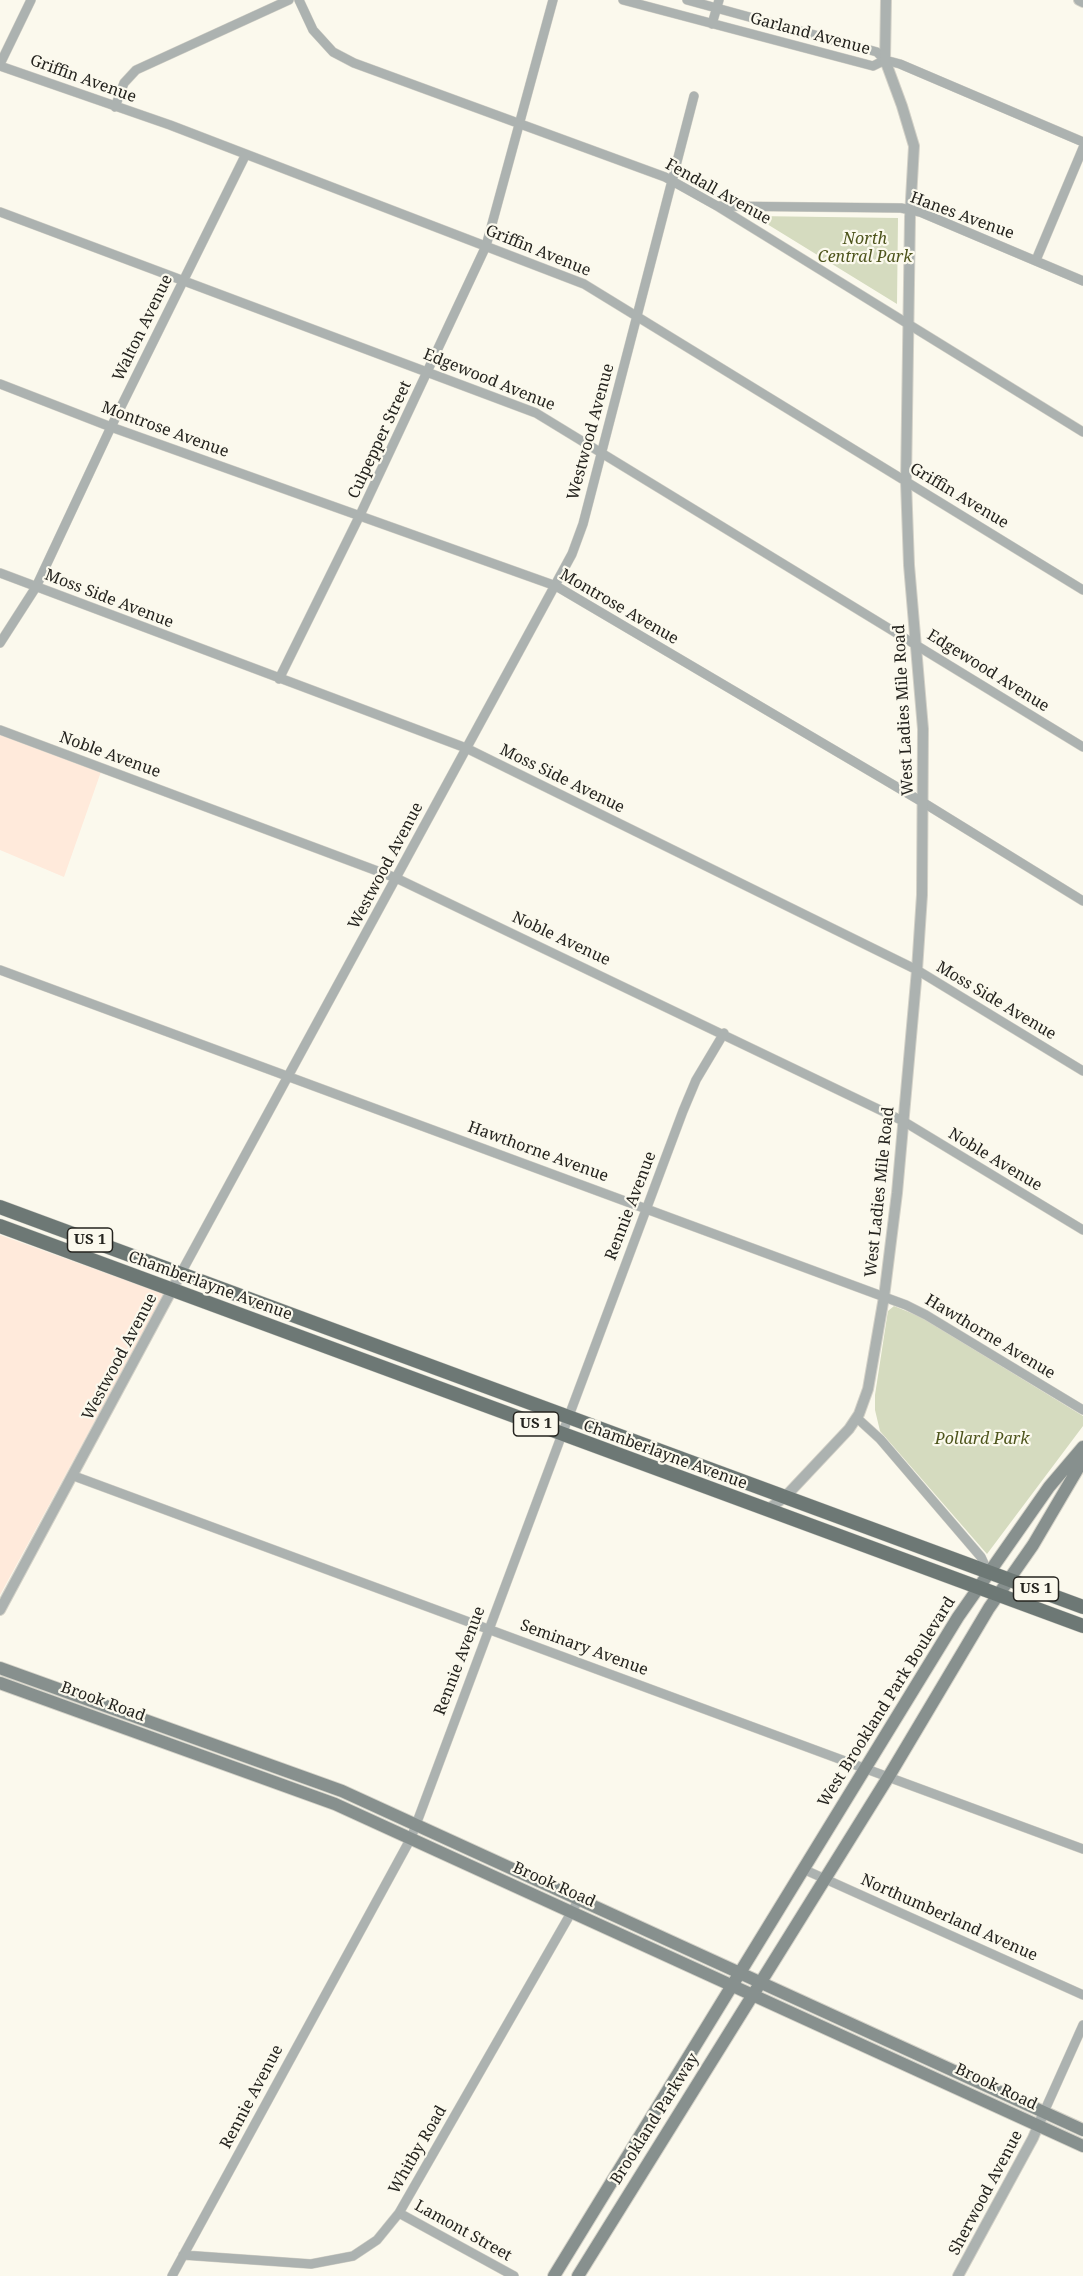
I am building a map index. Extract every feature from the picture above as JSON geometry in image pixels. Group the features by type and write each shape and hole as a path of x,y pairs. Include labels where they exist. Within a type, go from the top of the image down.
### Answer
{"main road":[{"name":"Chamberlayne Avenue","path":"0,1207 1083,1607"},
{"name":"Chamberlayne Avenue","path":"0,1226 1083,1626"},
{"name":"West Brookland Park Boulevard","path":"734,1984 977,1587 1049,1486 1083,1447"},
{"path":"761,1981 1083,1460"},
{"name":"Brook Road","path":"0,1668 313,1780 761,1981 1083,2130"},
{"name":"Brook Road","path":"0,1683 306,1793 734,1984 1083,2146"},
{"name":"Brookland Parkway","path":"578,2276 761,1981"},
{"name":"Brookland Parkway","path":"554,2276 734,1984"}],"street":[{"path":"0,65 31,0"},
{"path":"115,107 123,82 136,70 289,0"},
{"name":"Fendall Avenue","path":"299,0 313,30 333,52 354,63 672,181 717,206 1083,432"},
{"name":"Culpepper Street","path":"279,679 429,371 486,246 553,0"},
{"name":"Garland Avenue","path":"623,0 873,66 885,60"},
{"name":"Garland Avenue","path":"687,0 718,4 877,52 885,60 900,64 1083,142"},
{"name":"West Ladies Mile Road","path":"767,1510 785,1497 857,1418 870,1382 884,1297 917,970 924,803 923,729 909,565 906,482 910,210 914,146 885,60 886,0"},
{"path":"1079,0 1083,2"},
{"path":"712,24 718,4"},
{"name":"Griffin Avenue","path":"0,65 246,154 576,280 1083,590"},
{"name":"Westwood Avenue","path":"0,1610 556,586 583,524 694,96"},
{"path":"1036,260 1083,148"},
{"name":"Walton Avenue","path":"0,643 36,587 111,427 246,154"},
{"name":"Hanes Avenue","path":"717,206 910,210 1083,281"},
{"name":"Edgewood Avenue","path":"0,212 536,413 1083,747"},
{"name":"Montrose Avenue","path":"0,384 111,427 556,586 924,803 1083,901"},
{"name":"Moss Side Avenue","path":"0,573 466,748 917,970 1083,1071"},
{"name":"Noble Avenue","path":"0,730 396,878 724,1033 903,1121 1083,1230"},
{"name":"Hawthorne Avenue","path":"0,970 884,1297 926,1315 1083,1410"},
{"name":"Rennie Avenue","path":"172,2276 411,1838 414,1824 567,1416 693,1087 724,1033"},
{"path":"857,1418 880,1439 981,1557 988,1572"},
{"name":"Seminary Avenue","path":"74,1476 1083,1849"},
{"name":"Northumberland Avenue","path":"803,1869 1083,1995"},
{"name":"Whitby Road","path":"183,2255 311,2264 352,2256 377,2240 399,2213 579,1899"},
{"name":"Sherwood Avenue","path":"958,2276 1038,2125 1083,2025"},
{"name":"Lamont Street","path":"399,2213 514,2276"}],"shaded area":[{"path":"0,735 103,766 64,877 0,850"},
{"path":"0,1235 164,1294 0,1595"}],"green space":[{"name":"North Central Park","path":"754,216 898,218 897,304"},
{"name":"Pollard Park","path":"894,1306 921,1317 1083,1416 1083,1426 987,1554 880,1431 875,1410 875,1395 888,1311"}]}
